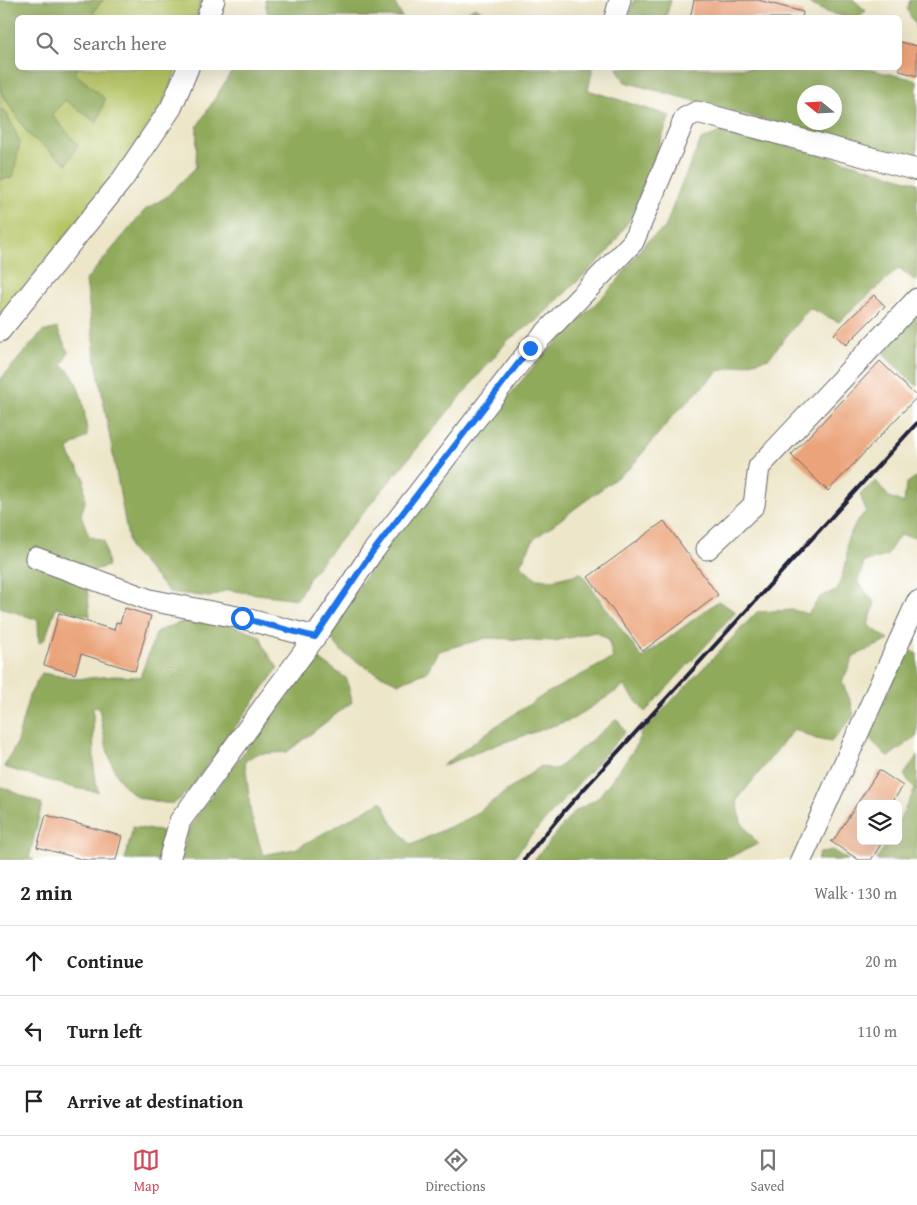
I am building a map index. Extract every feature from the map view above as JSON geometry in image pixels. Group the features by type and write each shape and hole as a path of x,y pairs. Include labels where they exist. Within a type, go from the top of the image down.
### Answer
{"lane":[{"path":"208,15 214,0"},
{"path":"617,15 620,0"},
{"path":"0,331 122,180 171,108 187,70"},
{"path":"169,860 180,821 315,637 371,554 530,348 633,242 686,118 697,112 917,170"},
{"path":"707,549 754,505 759,468 917,299"},
{"path":"36,558 150,600 242,618 315,637"},
{"path":"802,860 917,602"}],"green space":[{"path":"0,0 103,0 93,15 15,15 15,70 77,70 76,74 105,99 97,123 65,100 52,115 78,145 67,164 29,135 0,90"},
{"path":"103,0 201,0 197,15 93,15"},
{"path":"265,0 393,0 401,15 268,15"},
{"path":"634,0 671,0 667,15 630,15"},
{"path":"805,0 854,0 866,11 862,15 838,15 817,8"},
{"path":"910,0 917,0 917,39 915,24 907,10"},
{"path":"475,7 488,15 461,15"},
{"path":"77,70 176,70 163,103 115,175 0,316 0,179 13,178 6,112 0,109 0,90 29,135 78,145 51,115 68,93"},
{"path":"233,70 593,70 588,90 670,116 632,216 607,253 536,321 509,339 310,576 297,599 227,590 210,597 169,592 130,549 95,355 86,280 145,210 166,197 196,167 197,127"},
{"path":"618,70 871,70 917,80 917,161 802,130 842,130 842,85 797,85 797,129 625,82"},
{"path":"0,109 6,112 20,142 13,178 0,179"},
{"path":"725,130 834,158 917,183 917,282 899,268 839,322 809,308 769,358 719,371 672,417 631,467 534,539 520,565 537,579 553,580 581,573 642,658 718,601 736,612 645,712 624,686 573,719 442,766 496,726 547,693 613,658 608,639 595,632 555,641 487,638 438,651 427,672 399,683 374,672 343,653 329,635 379,554 448,470 538,361 616,283 646,242 665,228 701,140"},
{"path":"917,315 917,386 884,355 902,330"},
{"path":"57,328 68,352 62,366 74,378 78,387 85,418 87,436 68,449 71,458 84,477 85,502 81,515 89,536 104,541 108,566 94,570 87,587 90,616 56,607 45,639 39,643 38,620 0,607 0,380 42,332"},
{"path":"917,476 917,537 900,535 886,556 864,562 858,582 875,603 868,625 889,640 854,656 842,682 851,702 854,716 831,742 816,739 794,729 737,800 741,822 758,844 730,857 717,860 534,860 574,812 598,798 635,748 641,733 757,612 793,610 808,614 821,596 837,591 847,560 847,540 856,523 866,511 860,494 876,481 889,497 904,503 906,484"},
{"path":"188,620 226,623 260,636 265,649 278,668 191,788 181,798 174,803 165,803 139,798 127,788 119,779 109,756 99,708 93,707 94,768 98,792 75,788 4,767 16,745 29,696 42,673 77,679 115,676 140,677 157,631"},
{"path":"906,648 917,654 917,736 888,757 869,738"},
{"path":"315,656 347,679 352,702 287,752 256,754 245,761 251,815 263,855 295,849 382,801 392,823 411,845 471,817 541,766 555,770 617,719 625,732 529,838 512,860 180,860 187,834 198,814"},
{"path":"917,756 917,860 876,860 885,845 902,845 902,815 915,789 904,775"},
{"path":"0,786 42,804 29,858 34,860 0,860"},
{"path":"133,827 166,832 158,860 125,860"},
{"path":"832,850 848,860 817,860 820,853"}],"building":[{"path":"694,0 758,0 803,12 802,15 691,15"},
{"path":"902,42 917,46 917,76 900,71 902,70"},
{"path":"874,295 885,306 846,345 834,334"},
{"path":"880,361 917,397 828,491 791,455"},
{"path":"664,521 718,595 643,651 588,577"},
{"path":"125,608 151,616 135,671 81,654 75,674 44,665 59,613 114,630 116,622 120,623"},
{"path":"879,770 903,786 894,800 860,800"},
{"path":"857,804 857,845 880,845 871,860 859,860 830,841 833,841"},
{"path":"46,815 122,836 116,860 85,860 37,847"}],"railway":[{"path":"524,860 565,810 917,423"}],"route":[{"path":"242,618 315,637 371,554 530,348"}]}
